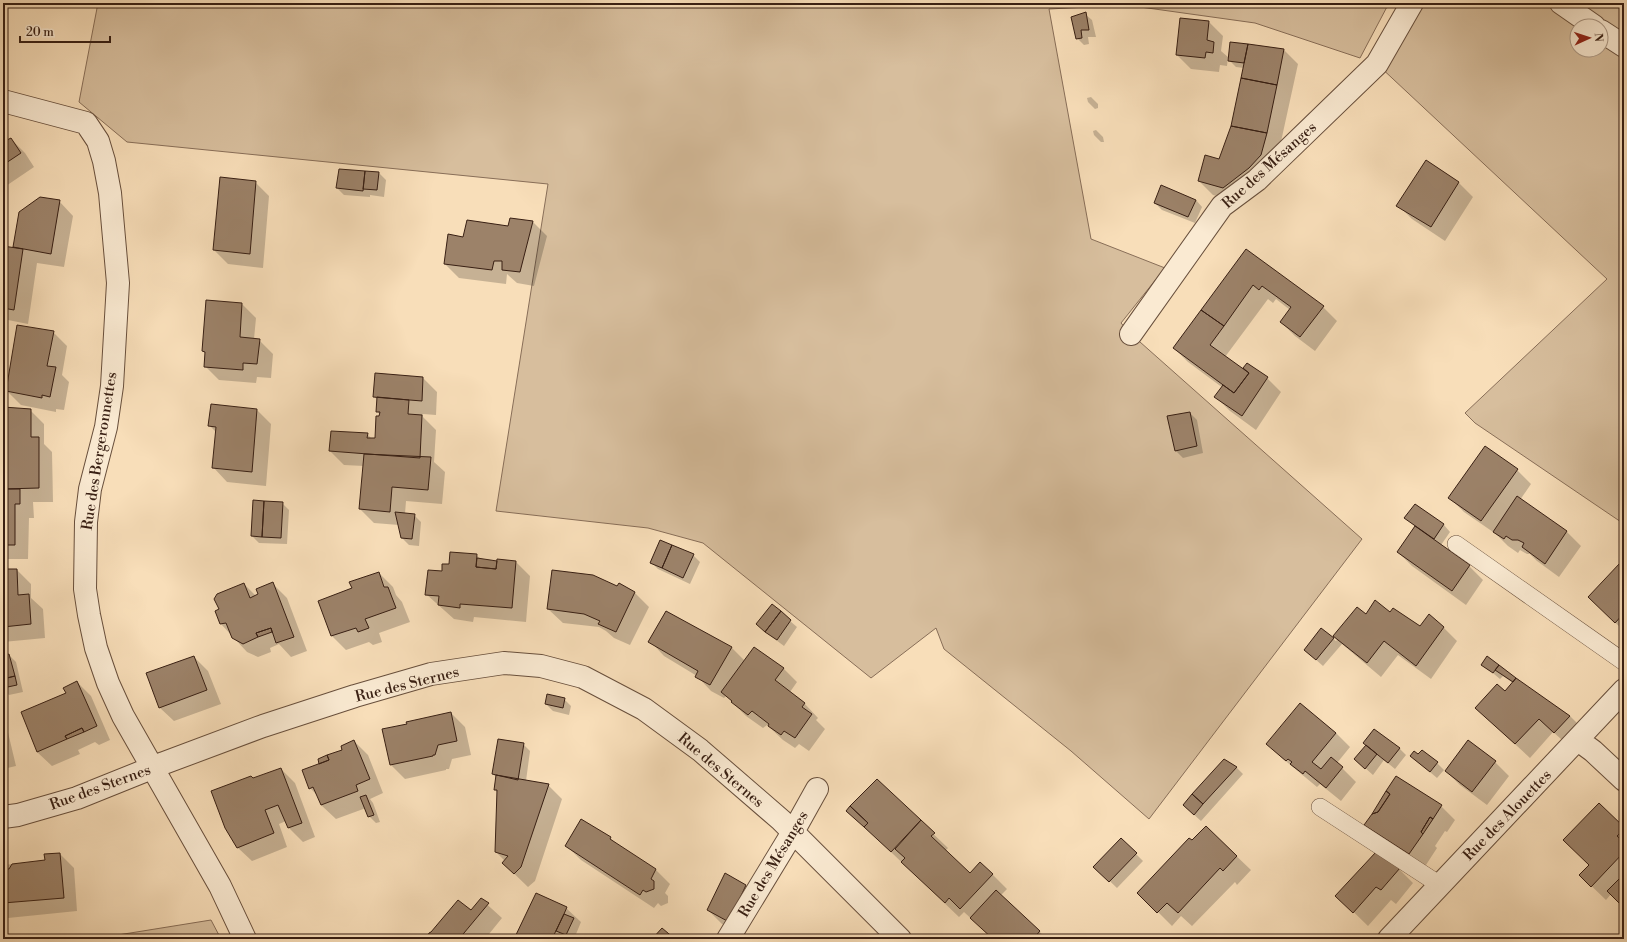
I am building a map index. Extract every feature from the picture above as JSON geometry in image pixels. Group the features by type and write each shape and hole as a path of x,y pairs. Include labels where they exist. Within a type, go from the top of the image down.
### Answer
{"street":[{"name":"Rue des Mésanges","path":"1131,334 1222,206 1257,180 1377,64 1412,3"},
{"path":"1561,3 1583,18"},
{"path":"1609,36 1624,46"},
{"name":"Rue des Bergeronnettes","path":"3,101 86,123 98,141 104,160 110,200 118,284 111,392 106,426 90,489 86,522 85,589 88,615 96,648 108,683 152,768 220,886 245,939"},
{"name":"Rue des Sternes","path":"3,817 18,815 77,798 263,726 355,696 430,674 504,663 541,666 582,677 644,709 700,750 793,832 900,939"},
{"name":"Rue des Alouettes","path":"1389,939 1624,690"},
{"path":"1578,740 1593,751 1624,780"},
{"name":"Rue des Mésanges","path":"728,939 793,832 817,789"}],"lane":[{"path":"1456,544 1624,662"},
{"path":"1320,807 1440,885"}],"shaded area":[{"path":"98,3 1389,3 1360,58 1255,23 1126,5 1049,9 1091,239 1165,268 1121,323 1131,334 1362,539 1149,819 1071,751 944,649 936,628 871,678 703,543 648,528 496,511 548,184 127,142 79,102"},
{"path":"1412,3 1624,3 1624,524 1475,423 1465,413 1607,279 1377,64"},
{"path":"211,920 221,939 93,939"}],"building":[{"path":"1086,12 1089,30 1081,30 1082,38 1076,39 1071,17"},
{"path":"1180,18 1209,21 1207,40 1214,42 1213,53 1206,52 1205,58 1176,55"},
{"path":"1230,42 1248,44 1244,63 1228,61"},
{"path":"1248,44 1284,49 1277,85 1241,78"},
{"path":"1241,78 1277,85 1267,133 1231,126"},
{"path":"1231,126 1267,133 1261,155 1249,168 1223,188 1198,181 1205,155 1219,159"},
{"path":"3,135 7,140 11,138 21,153 3,165"},
{"path":"1426,160 1459,182 1431,227 1396,206"},
{"path":"339,169 365,171 363,191 336,188"},
{"path":"365,171 379,172 377,190 363,189"},
{"path":"220,177 256,181 250,254 213,250"},
{"path":"1161,185 1196,200 1188,217 1154,203"},
{"path":"40,197 60,200 51,254 13,247 19,212"},
{"path":"510,218 533,221 520,272 502,270 502,261 494,261 492,270 444,264 448,234 463,237 467,220 508,226"},
{"path":"3,246 23,249 14,310 3,308"},
{"path":"1246,249 1324,306 1300,337 1280,322 1291,307 1262,286 1259,290 1253,285 1224,326 1201,310"},
{"path":"206,300 242,303 240,337 260,339 257,364 243,363 243,370 204,367 205,352 202,351"},
{"path":"1201,310 1224,326 1210,345 1249,373 1234,393 1173,348"},
{"path":"17,325 54,331 47,366 56,367 50,397 42,395 42,398 6,391"},
{"path":"1247,363 1268,377 1242,416 1214,397 1223,385 1234,393 1249,373 1243,368"},
{"path":"375,373 423,377 422,401 373,397"},
{"path":"377,397 409,400 408,414 422,415 420,458 329,451 331,431 368,433 367,438 375,438 376,416 379,416 380,412 376,412"},
{"path":"211,404 257,409 252,472 212,468 216,427 208,426"},
{"path":"3,407 31,409 31,437 39,437 39,488 3,489"},
{"path":"1190,412 1197,446 1175,451 1167,416"},
{"path":"1485,446 1518,469 1481,521 1448,498"},
{"path":"364,454 431,457 428,490 392,487 390,512 359,509"},
{"path":"3,489 20,489 20,504 15,504 15,545 3,545"},
{"path":"1517,496 1567,531 1545,564 1522,547 1524,543 1518,540 1512,540 1506,536 1504,539 1493,532"},
{"path":"253,500 264,501 262,537 251,536"},
{"path":"264,501 283,502 281,538 262,537"},
{"path":"1415,504 1444,524 1434,539 1404,518"},
{"path":"395,512 415,514 412,539 401,538"},
{"path":"1415,526 1470,565 1452,591 1397,552"},
{"path":"660,540 672,545 662,568 650,563"},
{"path":"672,545 694,554 683,578 662,568"},
{"path":"450,552 477,554 476,567 496,569 497,559 516,561 512,608 460,604 460,608 438,605 439,596 425,595 428,570 442,571 442,564 449,564"},
{"path":"477,558 497,561 496,569 476,567"},
{"path":"1620,563 1624,568 1624,613 1615,623 1588,597"},
{"path":"3,569 17,569 18,595 29,594 31,624 3,627"},
{"path":"552,570 593,575 617,586 619,583 635,592 616,632 598,624 600,621 584,614 547,609"},
{"path":"379,572 384,587 388,587 396,608 365,619 369,628 358,632 356,628 331,636 318,601 352,588 349,582"},
{"path":"273,582 294,637 276,643 271,628 256,633 258,637 243,644 232,638 226,623 220,624 215,611 219,609 214,599 217,594 244,583 250,598 258,594 256,589"},
{"path":"1375,600 1390,612 1393,608 1420,626 1429,614 1444,627 1416,666 1384,641 1367,663 1333,636 1357,607 1366,614"},
{"path":"772,604 781,611 765,632 756,624"},
{"path":"666,611 732,647 710,685 695,677 698,671 648,642"},
{"path":"781,611 791,620 777,640 765,632"},
{"path":"271,628 272,632 258,637 256,633"},
{"path":"1321,628 1334,638 1316,660 1304,650"},
{"path":"754,647 784,668 775,680 805,703 802,707 812,714 795,738 784,731 781,735 768,726 769,724 752,711 748,715 721,692"},
{"path":"9,654 15,676 3,679 3,656"},
{"path":"194,656 207,690 159,708 146,673"},
{"path":"1487,656 1499,665 1493,673 1481,665"},
{"path":"1499,665 1516,678 1513,682 1495,670"},
{"path":"15,676 17,685 3,688 3,679"},
{"path":"1516,678 1570,716 1554,733 1539,719 1515,744 1475,708 1497,684 1505,691"},
{"path":"77,681 97,726 84,732 82,728 65,736 67,739 37,752 21,712 66,693 63,688"},
{"path":"547,694 565,698 563,708 545,704"},
{"path":"1300,703 1336,733 1312,762 1321,769 1331,757 1343,767 1326,788 1305,771 1303,774 1290,764 1292,762 1288,759 1286,761 1266,744"},
{"path":"451,712 457,741 438,745 435,755 433,756 390,765 382,729"},
{"path":"82,728 84,732 67,739 65,736"},
{"path":"1374,729 1400,748 1388,763 1363,743"},
{"path":"498,739 524,743 518,780 492,774"},
{"path":"354,740 370,779 356,785 358,791 321,805 313,787 309,789 302,770 329,760 327,755 342,750 341,746"},
{"path":"1468,740 1496,761 1472,792 1445,771"},
{"path":"1366,745 1377,754 1365,769 1354,759"},
{"path":"1422,750 1438,762 1430,772 1410,756 1414,751 1418,754"},
{"path":"327,755 329,760 319,764 318,759"},
{"path":"1224,759 1237,767 1203,804 1192,794"},
{"path":"281,768 302,823 288,828 278,805 265,810 274,833 237,848 225,828 211,791 251,776 253,778"},
{"path":"496,775 549,784 521,867 514,874 502,863 508,856 495,852 497,790 494,790"},
{"path":"1396,776 1442,805 1433,819 1430,817 1421,832 1423,834 1409,854 1364,825 1372,814 1378,812 1390,794 1386,791"},
{"path":"877,779 921,820 891,852 864,827 868,823 850,806"},
{"path":"1386,791 1390,794 1378,812 1372,814"},
{"path":"1192,794 1203,804 1194,815 1183,805"},
{"path":"366,795 374,815 368,817 360,797"},
{"path":"1599,803 1624,827 1624,830 1617,836 1624,842 1624,852 1591,887 1579,875 1589,865 1563,840"},
{"path":"850,806 868,823 864,827 846,811"},
{"path":"1430,817 1433,819 1423,834 1421,832"},
{"path":"581,819 611,837 610,839 656,869 651,879 654,881 654,889 646,892 643,890 640,895 565,846"},
{"path":"921,820 935,833 931,836 970,873 980,862 993,874 960,909 949,898 945,903 901,862 905,858 895,849"},
{"path":"1206,826 1237,856 1223,871 1220,868 1178,913 1167,903 1157,913 1137,893 1189,838 1192,840"},
{"path":"1121,838 1137,853 1109,882 1093,867"},
{"path":"1376,852 1400,868 1381,890 1376,887 1353,913 1335,896"},
{"path":"60,853 64,898 3,903 3,864 5,864 5,869 9,869 12,864 45,860 44,854"},
{"path":"725,873 746,885 729,922 707,910"},
{"path":"1624,874 1624,908 1607,891"},
{"path":"996,890 1040,931 1033,939 993,939 970,918"},
{"path":"536,893 567,907 564,914 552,939 514,939"},
{"path":"481,898 489,903 459,939 426,939 429,933 458,900 471,910"},
{"path":"564,914 574,918 566,935 556,931"},
{"path":"662,928 675,939 652,939"}]}
